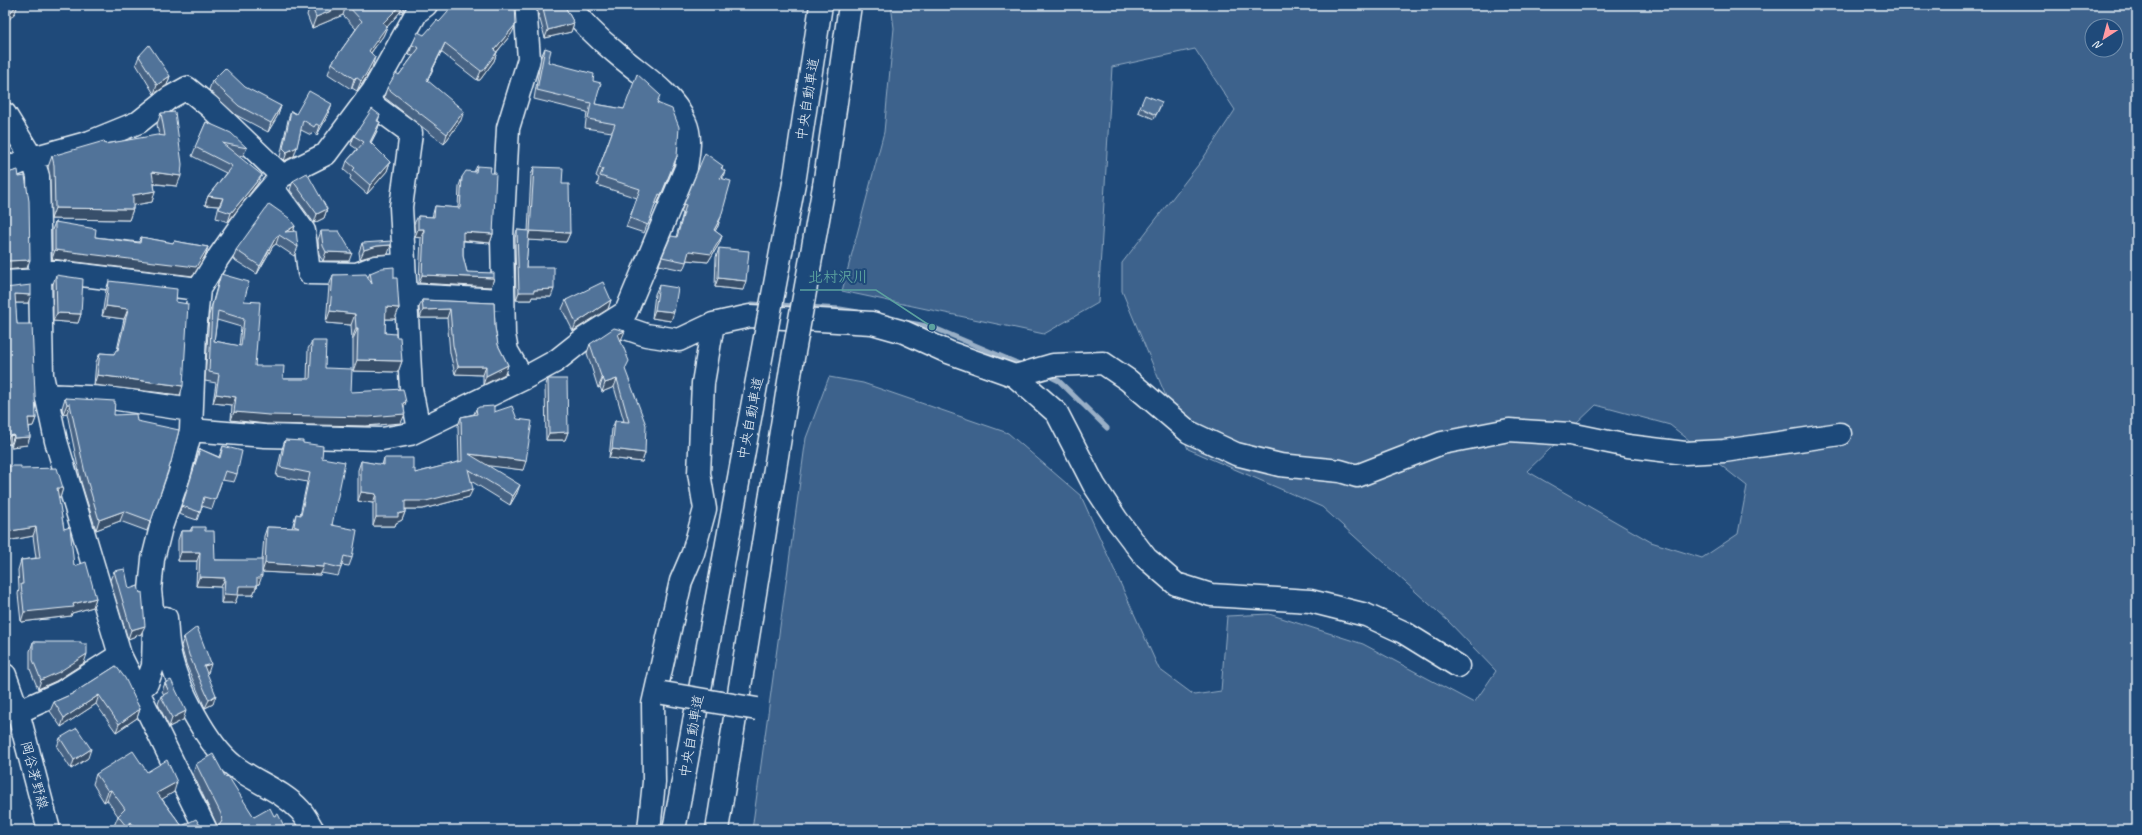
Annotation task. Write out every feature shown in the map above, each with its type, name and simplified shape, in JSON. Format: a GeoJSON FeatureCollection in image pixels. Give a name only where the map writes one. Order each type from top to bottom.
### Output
{"type":"FeatureCollection","features":[{"type":"Feature","properties":{"kind":"main road"},"geometry":{"type":"LineString","coordinates":[[137,692],[147,683],[154,666],[154,628],[150,590],[153,559],[161,527],[179,476],[191,420],[195,330],[199,289],[243,221],[277,181],[326,154],[366,100],[397,51],[417,12],[426,5]]}},
{"type":"Feature","properties":{"kind":"main road"},"geometry":{"type":"LineString","coordinates":[[523,379],[507,351],[504,334],[502,300],[502,236],[508,128],[529,59],[525,5]]}},
{"type":"Feature","properties":{"kind":"main road"},"geometry":{"type":"LineString","coordinates":[[45,396],[111,398],[191,420],[265,436],[382,439],[410,434],[523,379],[556,361],[585,338],[611,323],[626,312],[686,168],[690,144],[686,122],[669,98],[646,76],[616,54],[578,17],[569,5]]}},
{"type":"Feature","properties":{"kind":"main road","name":"中央自動車道"},"geometry":{"type":"LineString","coordinates":[[674,830],[794,183],[821,5]]}},
{"type":"Feature","properties":{"kind":"main road","name":"中央自動車道"},"geometry":{"type":"LineString","coordinates":[[717,830],[791,369],[824,186],[850,5]]}},
{"type":"Feature","properties":{"kind":"main road"},"geometry":{"type":"LineString","coordinates":[[5,169],[32,158],[90,142],[139,122],[169,98],[187,88],[209,106],[277,181],[304,231],[309,273],[357,274],[375,267],[404,265]]}},
{"type":"Feature","properties":{"kind":"main road"},"geometry":{"type":"LineString","coordinates":[[366,100],[411,133],[401,207],[412,389],[419,429]]}},
{"type":"Feature","properties":{"kind":"main road"},"geometry":{"type":"LineString","coordinates":[[5,114],[32,158],[40,184],[42,375],[45,396],[56,441],[120,656],[206,830]]}},
{"type":"Feature","properties":{"kind":"main road"},"geometry":{"type":"LineString","coordinates":[[5,282],[40,275],[199,289]]}},
{"type":"Feature","properties":{"kind":"main road"},"geometry":{"type":"LineString","coordinates":[[406,295],[502,300]]}},
{"type":"Feature","properties":{"kind":"main road"},"geometry":{"type":"LineString","coordinates":[[611,323],[646,335],[679,340],[713,324],[750,316],[872,323],[904,332],[948,352],[1015,376],[1057,413],[1094,485],[1117,520],[1146,558],[1176,584],[1211,595],[1310,601],[1366,615],[1403,632],[1458,666]]}},
{"type":"Feature","properties":{"kind":"main road"},"geometry":{"type":"LineString","coordinates":[[649,830],[654,782],[653,704],[659,692],[681,581],[693,553],[705,508],[699,473],[701,420],[703,383],[713,324]]}},
{"type":"Feature","properties":{"kind":"main road"},"geometry":{"type":"LineString","coordinates":[[1015,376],[1053,365],[1103,363],[1128,380],[1189,432],[1236,454],[1280,465],[1340,471],[1357,476],[1442,443],[1508,430],[1570,434],[1628,446],[1685,453],[1724,451],[1840,434]]}},
{"type":"Feature","properties":{"kind":"main road"},"geometry":{"type":"LineString","coordinates":[[153,559],[165,612],[170,654],[185,697],[200,724],[218,750],[233,766],[272,789],[300,810],[313,830]]}},
{"type":"Feature","properties":{"kind":"main road"},"geometry":{"type":"LineString","coordinates":[[18,712],[62,692],[120,656]]}},
{"type":"Feature","properties":{"kind":"main road","name":"岡谷茅野線"},"geometry":{"type":"LineString","coordinates":[[5,675],[18,712],[49,830]]}},
{"type":"Feature","properties":{"kind":"main road"},"geometry":{"type":"LineString","coordinates":[[659,692],[757,709]]}},
{"type":"Feature","properties":{"kind":"shaded area"},"geometry":{"type":"Polygon","coordinates":[[[891,5],[2137,5],[2137,830],[752,830],[806,438],[829,377],[863,383],[1008,433],[1081,496],[1159,669],[1194,695],[1221,691],[1227,616],[1269,614],[1363,644],[1474,703],[1496,671],[1448,621],[1322,507],[1188,449],[1122,291],[1122,263],[1202,160],[1235,110],[1195,49],[1112,67],[1098,303],[1044,334],[842,291],[884,132],[894,28],[891,5]],[[1596,405],[1527,471],[1651,542],[1702,558],[1738,534],[1747,486],[1670,425],[1596,405]]]}},
{"type":"Feature","properties":{"kind":"building"},"geometry":{"type":"Polygon","coordinates":[[[5,5],[17,5],[5,19],[5,5]]]}},
{"type":"Feature","properties":{"kind":"building"},"geometry":{"type":"Polygon","coordinates":[[[311,5],[346,5],[316,17],[311,5]]]}},
{"type":"Feature","properties":{"kind":"building"},"geometry":{"type":"Polygon","coordinates":[[[347,5],[401,5],[383,23],[387,26],[369,51],[375,57],[361,81],[356,77],[354,79],[332,63],[362,21],[347,5]]]}},
{"type":"Feature","properties":{"kind":"building"},"geometry":{"type":"Polygon","coordinates":[[[454,5],[515,5],[516,24],[494,50],[497,52],[483,71],[445,43],[427,80],[464,111],[447,134],[387,88],[396,73],[399,75],[419,48],[412,45],[418,32],[424,35],[437,20],[439,22],[441,20],[454,5]]]}},
{"type":"Feature","properties":{"kind":"building"},"geometry":{"type":"Polygon","coordinates":[[[542,5],[564,5],[574,23],[548,30],[542,5]]]}},
{"type":"Feature","properties":{"kind":"building"},"geometry":{"type":"Polygon","coordinates":[[[149,45],[170,76],[157,85],[139,56],[149,45]]]}},
{"type":"Feature","properties":{"kind":"building"},"geometry":{"type":"Polygon","coordinates":[[[545,48],[551,50],[548,62],[594,74],[593,81],[601,83],[595,104],[624,109],[637,74],[660,95],[657,103],[672,109],[679,127],[677,156],[661,195],[659,194],[648,225],[630,218],[640,189],[600,176],[603,169],[599,168],[615,124],[588,119],[591,103],[537,90],[545,48]]]}},
{"type":"Feature","properties":{"kind":"building"},"geometry":{"type":"Polygon","coordinates":[[[225,68],[245,87],[281,106],[271,123],[239,106],[212,81],[225,68]]]}},
{"type":"Feature","properties":{"kind":"building"},"geometry":{"type":"Polygon","coordinates":[[[309,91],[332,104],[320,126],[316,124],[314,127],[303,120],[297,147],[287,152],[283,148],[291,111],[296,114],[309,91]]]}},
{"type":"Feature","properties":{"kind":"building"},"geometry":{"type":"Polygon","coordinates":[[[1145,95],[1162,102],[1156,115],[1140,107],[1145,95]]]}},
{"type":"Feature","properties":{"kind":"building"},"geometry":{"type":"Polygon","coordinates":[[[372,109],[380,115],[377,121],[380,122],[370,142],[390,162],[370,185],[353,170],[355,168],[347,161],[364,142],[354,136],[372,109]]]}},
{"type":"Feature","properties":{"kind":"building"},"geometry":{"type":"Polygon","coordinates":[[[175,112],[182,164],[181,176],[152,172],[155,191],[133,195],[133,209],[55,208],[54,165],[52,156],[104,141],[105,144],[157,135],[165,136],[161,113],[175,112]]]}},
{"type":"Feature","properties":{"kind":"building"},"geometry":{"type":"Polygon","coordinates":[[[206,122],[231,133],[247,148],[222,143],[262,175],[231,213],[219,209],[223,198],[208,196],[232,166],[195,147],[206,122]]]}},
{"type":"Feature","properties":{"kind":"building"},"geometry":{"type":"Polygon","coordinates":[[[705,153],[723,166],[721,168],[725,171],[720,178],[731,181],[721,217],[714,230],[722,236],[711,254],[689,251],[686,262],[662,257],[671,236],[677,237],[686,205],[684,204],[705,153]]]}},
{"type":"Feature","properties":{"kind":"building"},"geometry":{"type":"Polygon","coordinates":[[[477,166],[491,167],[490,173],[496,173],[493,234],[463,232],[463,256],[467,272],[494,273],[494,278],[422,275],[424,229],[418,229],[418,216],[434,217],[435,206],[460,208],[462,177],[466,171],[476,172],[477,166]]]}},
{"type":"Feature","properties":{"kind":"building"},"geometry":{"type":"Polygon","coordinates":[[[534,167],[563,168],[562,184],[569,184],[570,233],[530,231],[534,167]]]}},
{"type":"Feature","properties":{"kind":"building"},"geometry":{"type":"Polygon","coordinates":[[[18,170],[19,177],[25,176],[29,201],[30,260],[6,261],[5,172],[7,173],[18,170]]]}},
{"type":"Feature","properties":{"kind":"building"},"geometry":{"type":"Polygon","coordinates":[[[307,173],[327,209],[317,214],[293,181],[307,173]]]}},
{"type":"Feature","properties":{"kind":"building"},"geometry":{"type":"Polygon","coordinates":[[[269,204],[289,218],[295,226],[285,232],[296,231],[298,247],[279,235],[276,237],[260,266],[236,250],[269,204]]]}},
{"type":"Feature","properties":{"kind":"building"},"geometry":{"type":"Polygon","coordinates":[[[55,222],[96,229],[95,237],[140,243],[141,237],[173,243],[174,241],[208,247],[196,267],[55,250],[55,222]]]}},
{"type":"Feature","properties":{"kind":"building"},"geometry":{"type":"Polygon","coordinates":[[[517,230],[529,231],[526,267],[554,267],[554,289],[534,290],[534,292],[519,292],[517,230]]]}},
{"type":"Feature","properties":{"kind":"building"},"geometry":{"type":"Polygon","coordinates":[[[321,231],[339,231],[352,253],[326,252],[323,246],[321,231]]]}},
{"type":"Feature","properties":{"kind":"building"},"geometry":{"type":"Polygon","coordinates":[[[392,241],[391,245],[377,246],[364,250],[362,243],[392,241]]]}},
{"type":"Feature","properties":{"kind":"building"},"geometry":{"type":"Polygon","coordinates":[[[719,248],[749,251],[746,281],[718,278],[719,248]]]}},
{"type":"Feature","properties":{"kind":"building"},"geometry":{"type":"Polygon","coordinates":[[[394,267],[394,278],[397,278],[399,308],[386,307],[385,333],[396,334],[396,337],[400,337],[402,361],[357,360],[358,328],[356,328],[355,314],[330,311],[333,275],[366,274],[372,284],[370,273],[382,268],[394,267]]]}},
{"type":"Feature","properties":{"kind":"building"},"geometry":{"type":"Polygon","coordinates":[[[221,274],[249,282],[244,301],[260,302],[255,366],[284,366],[283,379],[310,379],[312,341],[326,341],[325,368],[352,369],[351,392],[403,389],[406,402],[403,403],[405,414],[369,417],[269,415],[234,412],[236,397],[216,394],[219,374],[209,372],[212,306],[221,274]],[[218,311],[214,341],[241,346],[244,319],[218,311]]]}},
{"type":"Feature","properties":{"kind":"building"},"geometry":{"type":"Polygon","coordinates":[[[56,275],[83,279],[81,314],[57,313],[56,275]]]}},
{"type":"Feature","properties":{"kind":"building"},"geometry":{"type":"Polygon","coordinates":[[[109,281],[177,289],[176,302],[188,304],[183,386],[97,375],[100,353],[114,354],[116,350],[118,350],[128,309],[106,306],[109,281]]]}},
{"type":"Feature","properties":{"kind":"building"},"geometry":{"type":"Polygon","coordinates":[[[603,282],[611,300],[576,323],[566,300],[603,282]]]}},
{"type":"Feature","properties":{"kind":"building"},"geometry":{"type":"Polygon","coordinates":[[[31,285],[31,295],[15,294],[17,324],[32,324],[36,418],[28,418],[30,437],[14,438],[14,435],[9,436],[7,420],[5,420],[5,288],[31,285]]]}},
{"type":"Feature","properties":{"kind":"building"},"geometry":{"type":"Polygon","coordinates":[[[659,285],[678,288],[674,312],[655,310],[659,285]]]}},
{"type":"Feature","properties":{"kind":"building"},"geometry":{"type":"Polygon","coordinates":[[[422,300],[494,303],[495,327],[498,345],[508,365],[486,376],[486,366],[458,366],[453,345],[450,309],[423,310],[422,300]]]}},
{"type":"Feature","properties":{"kind":"building"},"geometry":{"type":"Polygon","coordinates":[[[614,328],[625,331],[618,334],[629,361],[625,369],[646,425],[645,453],[612,449],[615,421],[629,422],[617,379],[605,383],[603,378],[602,379],[590,344],[614,328]]]}},
{"type":"Feature","properties":{"kind":"building"},"geometry":{"type":"Polygon","coordinates":[[[548,379],[567,379],[568,432],[549,433],[548,379]]]}},
{"type":"Feature","properties":{"kind":"building"},"geometry":{"type":"Polygon","coordinates":[[[65,398],[115,401],[114,415],[136,414],[137,421],[179,430],[171,462],[151,521],[124,511],[99,520],[85,473],[70,404],[67,404],[65,398]]]}},
{"type":"Feature","properties":{"kind":"building"},"geometry":{"type":"Polygon","coordinates":[[[494,406],[494,412],[512,406],[517,419],[532,421],[526,461],[469,454],[520,485],[513,496],[468,469],[473,489],[426,501],[405,501],[405,512],[398,514],[398,517],[376,517],[376,494],[361,492],[361,461],[384,465],[384,458],[413,458],[413,469],[415,469],[415,473],[462,461],[461,417],[477,414],[476,409],[479,407],[494,406]]]}},
{"type":"Feature","properties":{"kind":"building"},"geometry":{"type":"Polygon","coordinates":[[[285,440],[303,441],[303,443],[323,446],[322,458],[345,462],[332,525],[357,530],[352,558],[344,556],[341,568],[324,564],[324,567],[265,563],[267,527],[299,528],[294,526],[296,514],[301,515],[310,473],[280,467],[285,440]]]}},
{"type":"Feature","properties":{"kind":"building"},"geometry":{"type":"Polygon","coordinates":[[[223,446],[242,451],[237,474],[225,471],[215,500],[204,497],[200,512],[182,506],[200,449],[220,458],[223,446]]]}},
{"type":"Feature","properties":{"kind":"building"},"geometry":{"type":"Polygon","coordinates":[[[9,466],[21,466],[21,469],[57,468],[63,488],[57,488],[64,529],[70,527],[74,566],[86,562],[96,598],[73,604],[74,607],[24,612],[21,584],[23,584],[21,560],[40,558],[36,527],[10,531],[6,502],[9,502],[9,466]]]}},
{"type":"Feature","properties":{"kind":"building"},"geometry":{"type":"Polygon","coordinates":[[[192,527],[205,527],[205,531],[214,531],[215,560],[262,560],[262,576],[260,575],[260,578],[257,578],[257,586],[239,586],[238,595],[224,594],[225,578],[199,577],[200,552],[181,552],[181,531],[192,531],[192,527]]]}},
{"type":"Feature","properties":{"kind":"building"},"geometry":{"type":"Polygon","coordinates":[[[125,569],[129,589],[138,586],[140,593],[142,592],[145,626],[131,630],[114,571],[125,569]]]}},
{"type":"Feature","properties":{"kind":"building"},"geometry":{"type":"Polygon","coordinates":[[[197,627],[211,664],[204,666],[216,695],[209,700],[189,655],[184,637],[197,627]]]}},
{"type":"Feature","properties":{"kind":"building"},"geometry":{"type":"Polygon","coordinates":[[[33,642],[81,642],[81,644],[87,644],[87,654],[59,672],[41,680],[33,660],[33,642]]]}},
{"type":"Feature","properties":{"kind":"building"},"geometry":{"type":"Polygon","coordinates":[[[116,666],[125,678],[140,709],[119,724],[99,695],[64,718],[54,702],[72,694],[116,666]]]}},
{"type":"Feature","properties":{"kind":"building"},"geometry":{"type":"Polygon","coordinates":[[[171,680],[186,711],[172,718],[161,696],[169,692],[165,683],[171,680]]]}},
{"type":"Feature","properties":{"kind":"building"},"geometry":{"type":"Polygon","coordinates":[[[77,728],[91,749],[74,760],[60,738],[77,728]]]}},
{"type":"Feature","properties":{"kind":"building"},"geometry":{"type":"Polygon","coordinates":[[[133,751],[147,772],[167,760],[177,782],[157,793],[182,826],[196,819],[203,830],[142,830],[139,825],[135,828],[131,822],[126,826],[118,816],[125,809],[111,790],[108,791],[96,774],[133,751]]]}},
{"type":"Feature","properties":{"kind":"building"},"geometry":{"type":"Polygon","coordinates":[[[213,754],[226,778],[228,776],[254,817],[270,808],[274,816],[278,814],[286,830],[216,830],[222,821],[221,814],[196,764],[213,754]]]}},
{"type":"Feature","properties":{"kind":"waterway"},"geometry":{"type":"LineString","coordinates":[[752,304],[766,305]]}},
{"type":"Feature","properties":{"kind":"waterway"},"geometry":{"type":"LineString","coordinates":[[776,305],[798,306]]}},
{"type":"Feature","properties":{"kind":"waterway"},"geometry":{"type":"LineString","coordinates":[[808,307],[858,312]]}},
{"type":"Feature","properties":{"kind":"waterway"},"geometry":{"type":"LineString","coordinates":[[905,322],[932,327],[1024,366]]}},
{"type":"Feature","properties":{"kind":"waterway"},"geometry":{"type":"LineString","coordinates":[[1045,374],[1059,381],[1107,428]]}},
{"type":"Feature","properties":{"kind":"place","name":"北村沢川"},"geometry":{"type":"Point","coordinates":[932,327]}}]}
